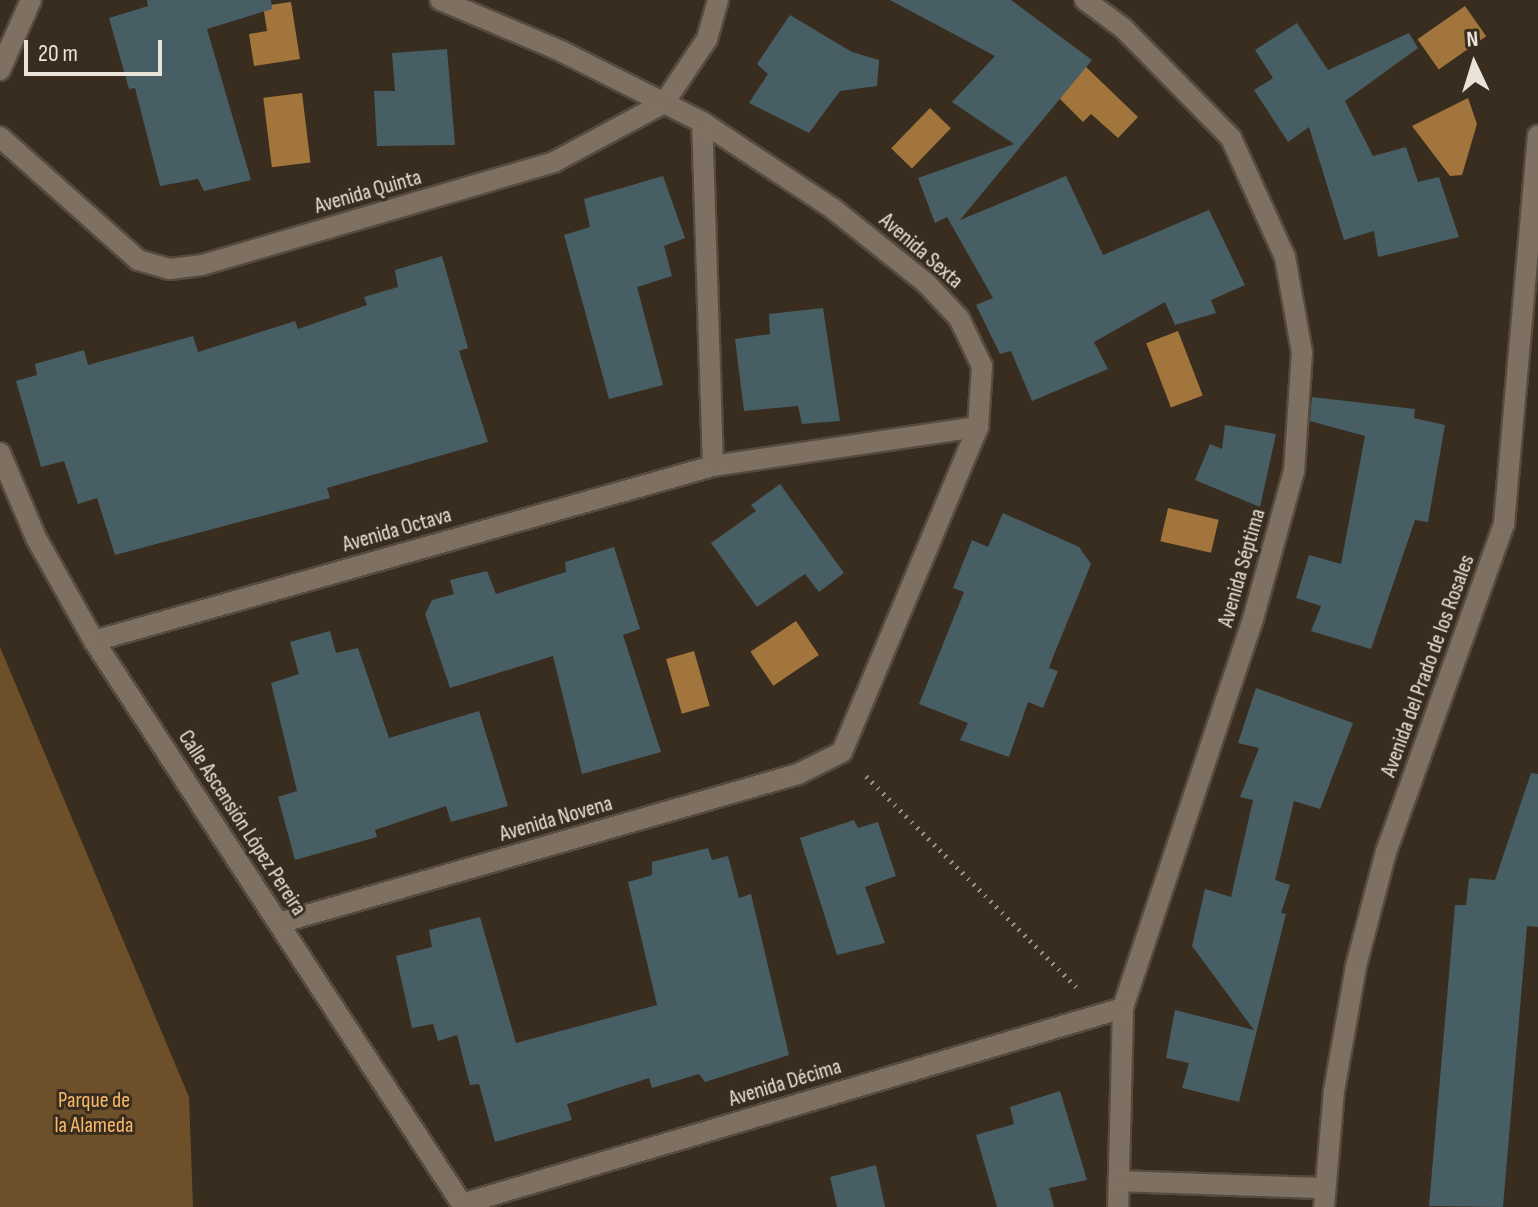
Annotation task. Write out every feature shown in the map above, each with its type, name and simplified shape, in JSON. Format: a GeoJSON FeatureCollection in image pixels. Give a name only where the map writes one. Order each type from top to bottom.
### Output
{"type":"FeatureCollection","features":[{"type":"Feature","properties":{"kind":"street"},"geometry":{"type":"LineString","coordinates":[[0,70],[31,0]]}},
{"type":"Feature","properties":{"kind":"street","name":"Avenida Sexta"},"geometry":{"type":"LineString","coordinates":[[440,0],[561,51],[702,122],[832,208],[926,283],[959,318],[982,366],[978,427],[842,752]]}},
{"type":"Feature","properties":{"kind":"street","name":"Avenida Quinta"},"geometry":{"type":"LineString","coordinates":[[0,137],[138,260],[170,269],[202,265],[554,162],[664,103],[707,39],[718,0]]}},
{"type":"Feature","properties":{"kind":"street","name":"Avenida Séptima"},"geometry":{"type":"LineString","coordinates":[[1085,0],[1123,28],[1231,138],[1285,257],[1302,352],[1294,471],[1253,619],[1123,1008],[1118,1207]]}},
{"type":"Feature","properties":{"kind":"street"},"geometry":{"type":"LineString","coordinates":[[702,122],[713,466]]}},
{"type":"Feature","properties":{"kind":"street","name":"Avenida del Prado de los Rosales"},"geometry":{"type":"LineString","coordinates":[[1324,1197],[1334,1091],[1356,966],[1386,852],[1504,524],[1538,135]]}},
{"type":"Feature","properties":{"kind":"street","name":"Avenida Octava"},"geometry":{"type":"LineString","coordinates":[[94,641],[713,466],[978,427]]}},
{"type":"Feature","properties":{"kind":"street","name":"Calle Ascensión López Pereira"},"geometry":{"type":"LineString","coordinates":[[0,453],[36,538],[94,641],[463,1206]]}},
{"type":"Feature","properties":{"kind":"street","name":"Avenida Novena"},"geometry":{"type":"LineString","coordinates":[[279,923],[798,774],[842,752]]}},
{"type":"Feature","properties":{"kind":"street","name":"Avenida Décima"},"geometry":{"type":"LineString","coordinates":[[463,1206],[1123,1008]]}},
{"type":"Feature","properties":{"kind":"street"},"geometry":{"type":"LineString","coordinates":[[1119,1181],[1324,1197]]}},
{"type":"Feature","properties":{"kind":"path"},"geometry":{"type":"LineString","coordinates":[[842,752],[1101,1013]]}},
{"type":"Feature","properties":{"kind":"green space","name":"Parque de la Alameda"},"geometry":{"type":"Polygon","coordinates":[[[0,647],[189,1097],[193,1207],[0,1207],[0,647]]]}},
{"type":"Feature","properties":{"kind":"shaded area"},"geometry":{"type":"Polygon","coordinates":[[[291,2],[300,59],[254,66],[249,34],[267,31],[263,6],[291,2]]]}},
{"type":"Feature","properties":{"kind":"shaded area"},"geometry":{"type":"Polygon","coordinates":[[[1465,6],[1486,36],[1439,70],[1417,39],[1465,6]]]}},
{"type":"Feature","properties":{"kind":"shaded area"},"geometry":{"type":"Polygon","coordinates":[[[1086,67],[1138,117],[1118,138],[1091,114],[1083,122],[1057,96],[1086,67]]]}},
{"type":"Feature","properties":{"kind":"shaded area"},"geometry":{"type":"Polygon","coordinates":[[[302,93],[311,162],[272,167],[263,98],[302,93]]]}},
{"type":"Feature","properties":{"kind":"shaded area"},"geometry":{"type":"Polygon","coordinates":[[[1468,98],[1477,124],[1462,175],[1450,176],[1412,126],[1468,98]]]}},
{"type":"Feature","properties":{"kind":"shaded area"},"geometry":{"type":"Polygon","coordinates":[[[930,108],[951,128],[912,168],[891,148],[930,108]]]}},
{"type":"Feature","properties":{"kind":"shaded area"},"geometry":{"type":"Polygon","coordinates":[[[1178,331],[1203,395],[1171,408],[1146,343],[1178,331]]]}},
{"type":"Feature","properties":{"kind":"shaded area"},"geometry":{"type":"Polygon","coordinates":[[[1168,508],[1219,520],[1211,553],[1160,541],[1168,508]]]}},
{"type":"Feature","properties":{"kind":"shaded area"},"geometry":{"type":"Polygon","coordinates":[[[796,621],[819,655],[773,686],[750,652],[796,621]]]}},
{"type":"Feature","properties":{"kind":"shaded area"},"geometry":{"type":"Polygon","coordinates":[[[694,651],[710,706],[682,714],[666,659],[694,651]]]}},
{"type":"Feature","properties":{"kind":"building"},"geometry":{"type":"Polygon","coordinates":[[[147,0],[271,0],[272,9],[207,29],[251,180],[204,191],[198,179],[160,186],[135,88],[129,89],[109,18],[148,6],[147,0]]]}},
{"type":"Feature","properties":{"kind":"building"},"geometry":{"type":"Polygon","coordinates":[[[890,0],[1011,0],[1092,60],[960,220],[1066,176],[1103,255],[1209,210],[1245,285],[1211,300],[1216,313],[1175,325],[1165,302],[1094,342],[1108,369],[1032,401],[1011,351],[1000,354],[976,305],[993,298],[947,217],[935,223],[918,178],[1014,144],[952,102],[995,56],[890,0]]]}},
{"type":"Feature","properties":{"kind":"building"},"geometry":{"type":"Polygon","coordinates":[[[790,15],[852,52],[879,60],[877,86],[840,91],[809,133],[749,103],[768,74],[757,64],[790,15]]]}},
{"type":"Feature","properties":{"kind":"building"},"geometry":{"type":"Polygon","coordinates":[[[1297,23],[1328,70],[1409,33],[1418,48],[1345,101],[1373,156],[1406,147],[1418,182],[1439,177],[1459,237],[1378,257],[1374,231],[1344,240],[1309,127],[1288,142],[1254,90],[1273,78],[1255,50],[1297,23]]]}},
{"type":"Feature","properties":{"kind":"building"},"geometry":{"type":"Polygon","coordinates":[[[447,49],[455,145],[377,146],[374,91],[395,91],[392,53],[447,49]]]}},
{"type":"Feature","properties":{"kind":"building"},"geometry":{"type":"Polygon","coordinates":[[[663,176],[685,238],[664,246],[672,276],[637,287],[663,385],[609,399],[564,235],[590,227],[584,199],[663,176]]]}},
{"type":"Feature","properties":{"kind":"building"},"geometry":{"type":"Polygon","coordinates":[[[442,256],[468,348],[459,351],[488,442],[327,488],[330,498],[115,555],[97,498],[78,504],[64,461],[41,467],[16,381],[37,375],[35,364],[84,350],[88,365],[193,336],[198,352],[295,321],[298,329],[367,305],[364,297],[398,287],[395,270],[442,256]]]}},
{"type":"Feature","properties":{"kind":"building"},"geometry":{"type":"Polygon","coordinates":[[[823,308],[840,421],[802,424],[798,406],[744,411],[735,339],[770,334],[769,314],[823,308]]]}},
{"type":"Feature","properties":{"kind":"building"},"geometry":{"type":"Polygon","coordinates":[[[1312,397],[1415,409],[1414,418],[1445,425],[1428,522],[1415,520],[1371,649],[1311,631],[1321,606],[1296,598],[1309,555],[1341,564],[1365,436],[1310,421],[1312,397]]]}},
{"type":"Feature","properties":{"kind":"building"},"geometry":{"type":"Polygon","coordinates":[[[1225,425],[1276,434],[1260,507],[1195,480],[1210,444],[1222,449],[1225,425]]]}},
{"type":"Feature","properties":{"kind":"building"},"geometry":{"type":"Polygon","coordinates":[[[780,484],[844,573],[819,592],[805,574],[757,607],[711,543],[756,511],[751,505],[780,484]]]}},
{"type":"Feature","properties":{"kind":"building"},"geometry":{"type":"Polygon","coordinates":[[[1003,513],[1079,547],[1091,564],[1049,668],[1058,671],[1043,708],[1028,702],[1009,757],[960,740],[968,723],[919,704],[964,592],[953,588],[972,540],[988,547],[1003,513]]]}},
{"type":"Feature","properties":{"kind":"building"},"geometry":{"type":"Polygon","coordinates":[[[614,547],[640,629],[623,635],[661,752],[582,774],[553,656],[450,688],[425,614],[432,600],[454,594],[450,580],[487,571],[496,594],[566,572],[565,562],[614,547]]]}},
{"type":"Feature","properties":{"kind":"building"},"geometry":{"type":"Polygon","coordinates":[[[330,631],[336,653],[358,648],[389,738],[479,711],[508,806],[451,822],[446,806],[375,830],[377,837],[295,860],[278,797],[297,791],[271,683],[299,674],[290,642],[330,631]]]}},
{"type":"Feature","properties":{"kind":"building"},"geometry":{"type":"Polygon","coordinates":[[[1256,688],[1353,723],[1320,809],[1294,801],[1275,880],[1290,885],[1281,913],[1286,914],[1239,1102],[1182,1088],[1189,1063],[1166,1058],[1175,1010],[1254,1030],[1192,946],[1205,889],[1231,897],[1253,800],[1240,797],[1259,748],[1238,743],[1256,688]]]}},
{"type":"Feature","properties":{"kind":"building"},"geometry":{"type":"Polygon","coordinates":[[[1531,773],[1538,774],[1538,927],[1527,926],[1503,1207],[1429,1206],[1455,905],[1466,905],[1469,878],[1495,880],[1531,773]]]}},
{"type":"Feature","properties":{"kind":"building"},"geometry":{"type":"Polygon","coordinates":[[[854,820],[858,828],[878,822],[896,876],[865,887],[885,943],[837,955],[800,838],[854,820]]]}},
{"type":"Feature","properties":{"kind":"building"},"geometry":{"type":"Polygon","coordinates":[[[708,848],[712,860],[728,856],[739,898],[751,894],[789,1055],[705,1082],[699,1074],[652,1088],[649,1078],[567,1104],[572,1120],[495,1142],[479,1084],[470,1085],[457,1035],[438,1041],[433,1024],[412,1028],[396,956],[432,947],[429,930],[480,917],[516,1043],[657,1005],[628,882],[652,875],[652,862],[708,848]]]}},
{"type":"Feature","properties":{"kind":"building"},"geometry":{"type":"Polygon","coordinates":[[[1060,1091],[1087,1180],[1049,1188],[1054,1207],[997,1207],[976,1135],[1014,1124],[1010,1107],[1060,1091]]]}},
{"type":"Feature","properties":{"kind":"building"},"geometry":{"type":"Polygon","coordinates":[[[876,1165],[885,1207],[837,1207],[830,1177],[876,1165]]]}}]}
